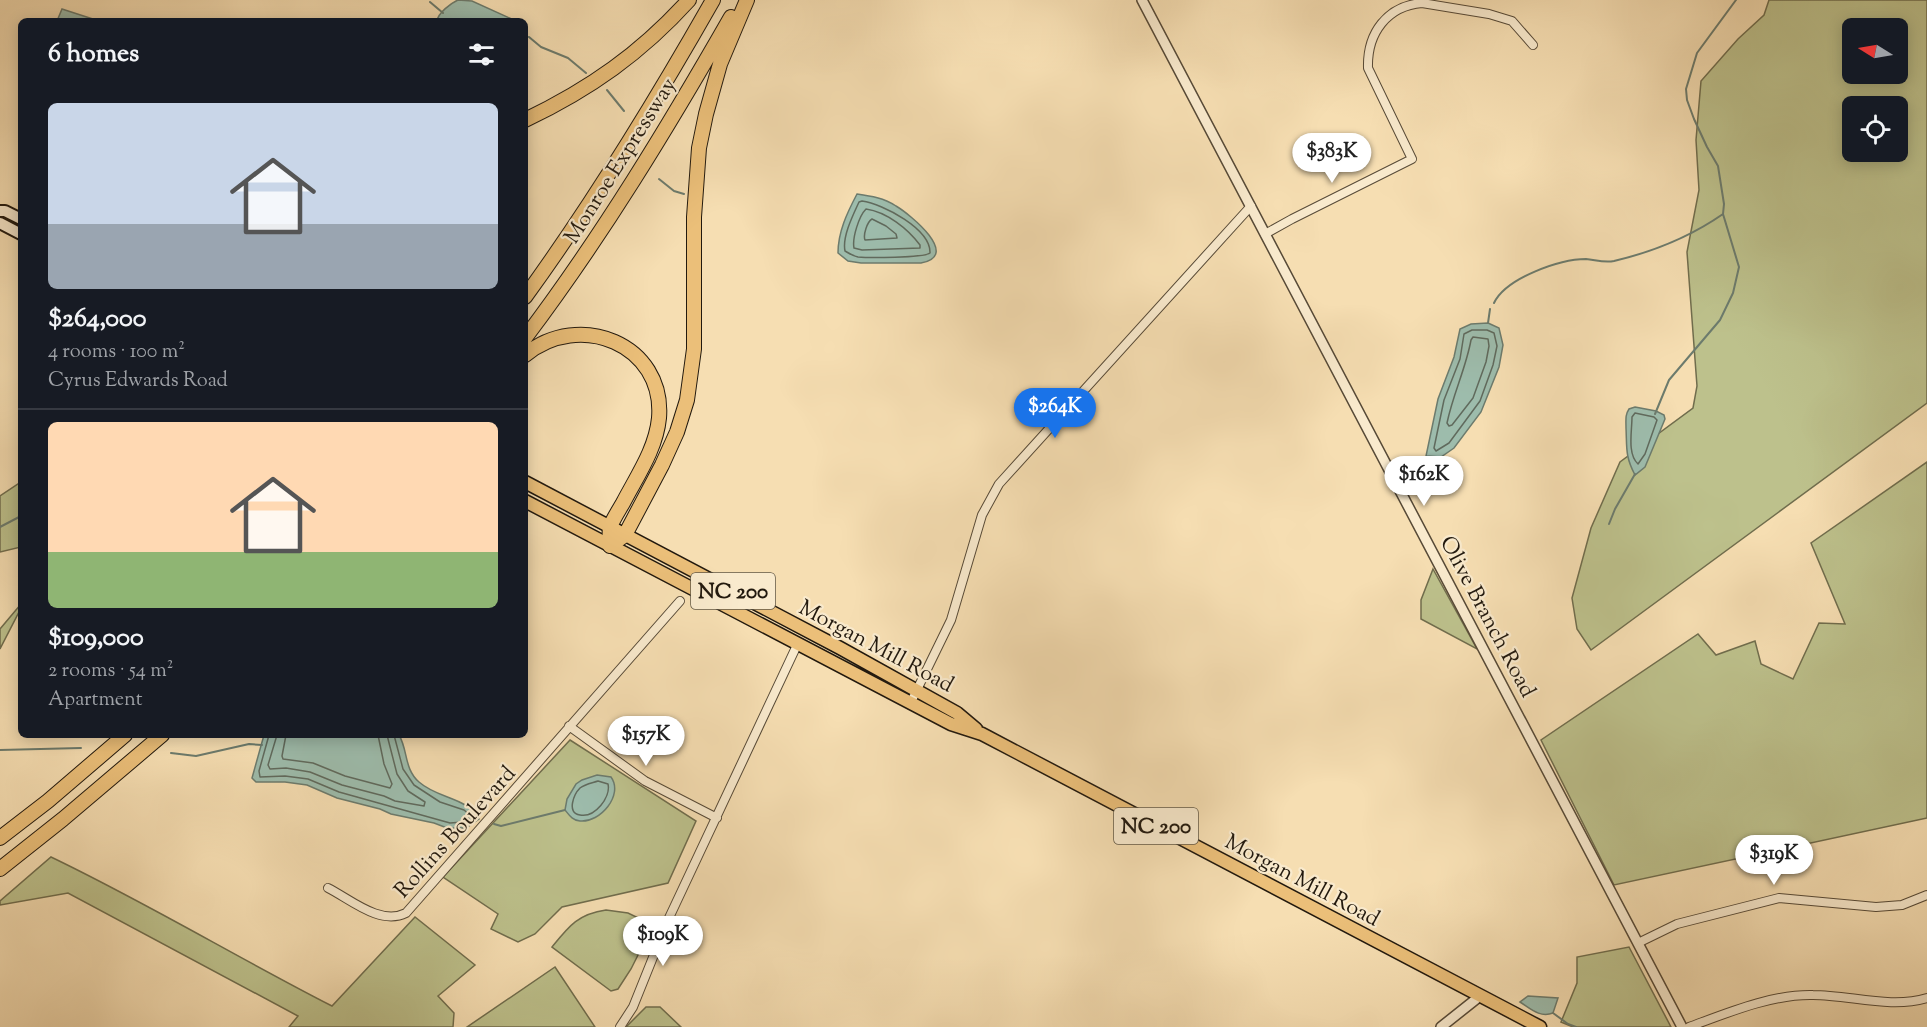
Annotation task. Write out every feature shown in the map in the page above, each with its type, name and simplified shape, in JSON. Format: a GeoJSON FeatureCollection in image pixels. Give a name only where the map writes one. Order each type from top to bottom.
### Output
{"type":"FeatureCollection","features":[{"type":"Feature","properties":{"kind":"highway"},"geometry":{"type":"LineString","coordinates":[[528,118],[571,96],[614,69],[654,36],[689,0]]}},
{"type":"Feature","properties":{"kind":"highway","name":"Monroe Expressway"},"geometry":{"type":"LineString","coordinates":[[528,293],[617,162],[713,0]]}},
{"type":"Feature","properties":{"kind":"highway","name":"Monroe Expressway"},"geometry":{"type":"LineString","coordinates":[[528,334],[562,288],[626,192],[676,112],[740,0]]}},
{"type":"Feature","properties":{"kind":"highway"},"geometry":{"type":"LineString","coordinates":[[610,546],[625,535],[670,449],[687,400],[694,349],[694,217],[699,148],[705,114],[720,64],[747,0]]}},
{"type":"Feature","properties":{"kind":"highway"},"geometry":{"type":"LineString","coordinates":[[528,353],[542,343],[558,337],[575,334],[594,335],[612,341],[629,351],[643,365],[653,382],[659,410],[655,437],[647,458],[610,527],[610,546]]}},
{"type":"Feature","properties":{"kind":"highway"},"geometry":{"type":"LineString","coordinates":[[0,838],[48,801],[122,738]]}},
{"type":"Feature","properties":{"kind":"highway"},"geometry":{"type":"LineString","coordinates":[[0,869],[158,738]]}},
{"type":"Feature","properties":{"kind":"main road"},"geometry":{"type":"LineString","coordinates":[[0,211],[6,211],[18,217]]}},
{"type":"Feature","properties":{"kind":"main road"},"geometry":{"type":"LineString","coordinates":[[0,223],[18,232]]}},
{"type":"Feature","properties":{"kind":"main road","name":"Morgan Mill Road"},"geometry":{"type":"LineString","coordinates":[[528,484],[625,535],[914,697]]}},
{"type":"Feature","properties":{"kind":"main road","name":"Morgan Mill Road"},"geometry":{"type":"LineString","coordinates":[[528,503],[798,643],[914,697],[957,712],[982,734],[1540,1027]]}},
{"type":"Feature","properties":{"kind":"street","name":"Olive Branch Road"},"geometry":{"type":"LineString","coordinates":[[1142,0],[1682,1027]]}},
{"type":"Feature","properties":{"kind":"street"},"geometry":{"type":"LineString","coordinates":[[1265,234],[1412,159],[1368,68],[1371,42],[1379,26],[1397,9],[1422,3],[1489,14],[1512,21],[1533,45]]}},
{"type":"Feature","properties":{"kind":"street"},"geometry":{"type":"LineString","coordinates":[[914,697],[951,620],[982,515],[999,484],[1251,207]]}},
{"type":"Feature","properties":{"kind":"street","name":"Rollins Boulevard"},"geometry":{"type":"LineString","coordinates":[[328,888],[380,915],[393,918],[406,913],[681,601]]}},
{"type":"Feature","properties":{"kind":"street"},"geometry":{"type":"LineString","coordinates":[[620,1027],[633,1007],[661,938],[798,643]]}},
{"type":"Feature","properties":{"kind":"street"},"geometry":{"type":"LineString","coordinates":[[569,726],[645,781],[717,818]]}},
{"type":"Feature","properties":{"kind":"street"},"geometry":{"type":"LineString","coordinates":[[1638,943],[1677,924],[1779,898],[1876,907],[1902,905],[1927,895]]}},
{"type":"Feature","properties":{"kind":"street"},"geometry":{"type":"LineString","coordinates":[[1689,1027],[1746,1007],[1812,995],[1895,1002],[1927,998]]}},
{"type":"Feature","properties":{"kind":"street"},"geometry":{"type":"LineString","coordinates":[[1441,1027],[1480,996]]}},
{"type":"Feature","properties":{"kind":"green space"},"geometry":{"type":"Polygon","coordinates":[[[1769,0],[1927,0],[1927,403],[1591,650],[1577,629],[1572,598],[1591,528],[1620,462],[1693,408],[1697,386],[1687,252],[1699,190],[1696,140],[1701,81],[1738,39],[1764,15],[1769,0]]]}},
{"type":"Feature","properties":{"kind":"green space"},"geometry":{"type":"Polygon","coordinates":[[[1927,462],[1927,818],[1614,885],[1541,740],[1698,634],[1716,655],[1755,641],[1761,664],[1793,679],[1819,623],[1845,624],[1811,543],[1927,462]]]}},
{"type":"Feature","properties":{"kind":"green space"},"geometry":{"type":"Polygon","coordinates":[[[18,484],[18,548],[0,552],[0,496],[18,484]]]}},
{"type":"Feature","properties":{"kind":"green space"},"geometry":{"type":"Polygon","coordinates":[[[1433,569],[1477,649],[1421,619],[1421,600],[1433,569]]]}},
{"type":"Feature","properties":{"kind":"green space"},"geometry":{"type":"Polygon","coordinates":[[[18,608],[18,614],[0,649],[0,629],[18,608]]]}},
{"type":"Feature","properties":{"kind":"green space"},"geometry":{"type":"Polygon","coordinates":[[[570,740],[696,821],[668,883],[562,907],[535,934],[518,942],[491,929],[498,914],[443,877],[570,740]]]}},
{"type":"Feature","properties":{"kind":"green space"},"geometry":{"type":"Polygon","coordinates":[[[51,857],[332,1006],[415,917],[475,965],[438,996],[454,1013],[453,1027],[289,1027],[298,1016],[68,893],[0,905],[0,901],[51,857]]]}},
{"type":"Feature","properties":{"kind":"green space"},"geometry":{"type":"Polygon","coordinates":[[[606,910],[628,913],[653,925],[631,969],[618,989],[611,991],[552,947],[575,922],[588,915],[606,910]]]}},
{"type":"Feature","properties":{"kind":"green space"},"geometry":{"type":"Polygon","coordinates":[[[1629,947],[1671,1027],[1573,1027],[1561,1022],[1577,983],[1577,957],[1629,947]]]}},
{"type":"Feature","properties":{"kind":"green space"},"geometry":{"type":"Polygon","coordinates":[[[555,967],[595,1027],[467,1027],[555,967]]]}},
{"type":"Feature","properties":{"kind":"green space"},"geometry":{"type":"Polygon","coordinates":[[[646,1007],[660,1007],[681,1027],[626,1027],[646,1007]]]}},
{"type":"Feature","properties":{"kind":"water"},"geometry":{"type":"Polygon","coordinates":[[[458,0],[472,1],[509,18],[438,18],[458,0]]]}},
{"type":"Feature","properties":{"kind":"water"},"geometry":{"type":"Polygon","coordinates":[[[62,9],[90,18],[58,18],[62,9]]]}},
{"type":"Feature","properties":{"kind":"water"},"geometry":{"type":"Polygon","coordinates":[[[857,194],[887,201],[912,218],[935,244],[936,252],[932,259],[921,263],[861,263],[848,261],[838,253],[841,230],[857,194]]]}},
{"type":"Feature","properties":{"kind":"water"},"geometry":{"type":"Polygon","coordinates":[[[1488,323],[1499,328],[1503,345],[1499,367],[1481,412],[1454,448],[1441,457],[1426,456],[1438,399],[1454,357],[1460,329],[1471,324],[1488,323]]]}},
{"type":"Feature","properties":{"kind":"water"},"geometry":{"type":"Polygon","coordinates":[[[1635,407],[1656,411],[1664,415],[1665,419],[1645,467],[1635,475],[1627,452],[1626,420],[1629,409],[1635,407]]]}},
{"type":"Feature","properties":{"kind":"water"},"geometry":{"type":"Polygon","coordinates":[[[263,738],[400,738],[414,777],[427,788],[467,806],[479,819],[466,828],[447,828],[337,798],[307,785],[256,782],[252,778],[263,738]]]}},
{"type":"Feature","properties":{"kind":"water"},"geometry":{"type":"Polygon","coordinates":[[[597,775],[611,777],[614,784],[612,799],[602,813],[595,818],[575,820],[565,810],[567,799],[576,784],[597,775]]]}},
{"type":"Feature","properties":{"kind":"water"},"geometry":{"type":"Polygon","coordinates":[[[1528,996],[1558,998],[1553,1013],[1540,1014],[1520,1002],[1528,996]]]}},
{"type":"Feature","properties":{"kind":"waterway"},"geometry":{"type":"LineString","coordinates":[[1655,414],[1669,380],[1720,320],[1733,293],[1739,267],[1723,214],[1724,204],[1718,166],[1694,119],[1687,100],[1686,89],[1697,53],[1736,0]]}},
{"type":"Feature","properties":{"kind":"waterway"},"geometry":{"type":"LineString","coordinates":[[430,2],[443,13]]}},
{"type":"Feature","properties":{"kind":"waterway"},"geometry":{"type":"LineString","coordinates":[[529,37],[541,47],[568,58],[586,73]]}},
{"type":"Feature","properties":{"kind":"waterway"},"geometry":{"type":"LineString","coordinates":[[607,90],[624,111]]}},
{"type":"Feature","properties":{"kind":"waterway"},"geometry":{"type":"LineString","coordinates":[[659,179],[674,191],[684,194]]}},
{"type":"Feature","properties":{"kind":"waterway"},"geometry":{"type":"LineString","coordinates":[[1494,303],[1510,286],[1549,266],[1586,259],[1610,262],[1642,253],[1684,237],[1723,214]]}},
{"type":"Feature","properties":{"kind":"waterway"},"geometry":{"type":"LineString","coordinates":[[1488,323],[1490,309]]}},
{"type":"Feature","properties":{"kind":"waterway"},"geometry":{"type":"LineString","coordinates":[[1609,524],[1635,474]]}},
{"type":"Feature","properties":{"kind":"waterway"},"geometry":{"type":"LineString","coordinates":[[0,527],[18,518]]}},
{"type":"Feature","properties":{"kind":"waterway"},"geometry":{"type":"LineString","coordinates":[[171,753],[196,756],[249,744],[262,745]]}},
{"type":"Feature","properties":{"kind":"waterway"},"geometry":{"type":"LineString","coordinates":[[0,750],[81,748]]}},
{"type":"Feature","properties":{"kind":"waterway"},"geometry":{"type":"LineString","coordinates":[[494,824],[501,826],[565,810]]}},
{"type":"Feature","properties":{"kind":"waterway"},"geometry":{"type":"LineString","coordinates":[[1553,1013],[1576,1027]]}}]}
